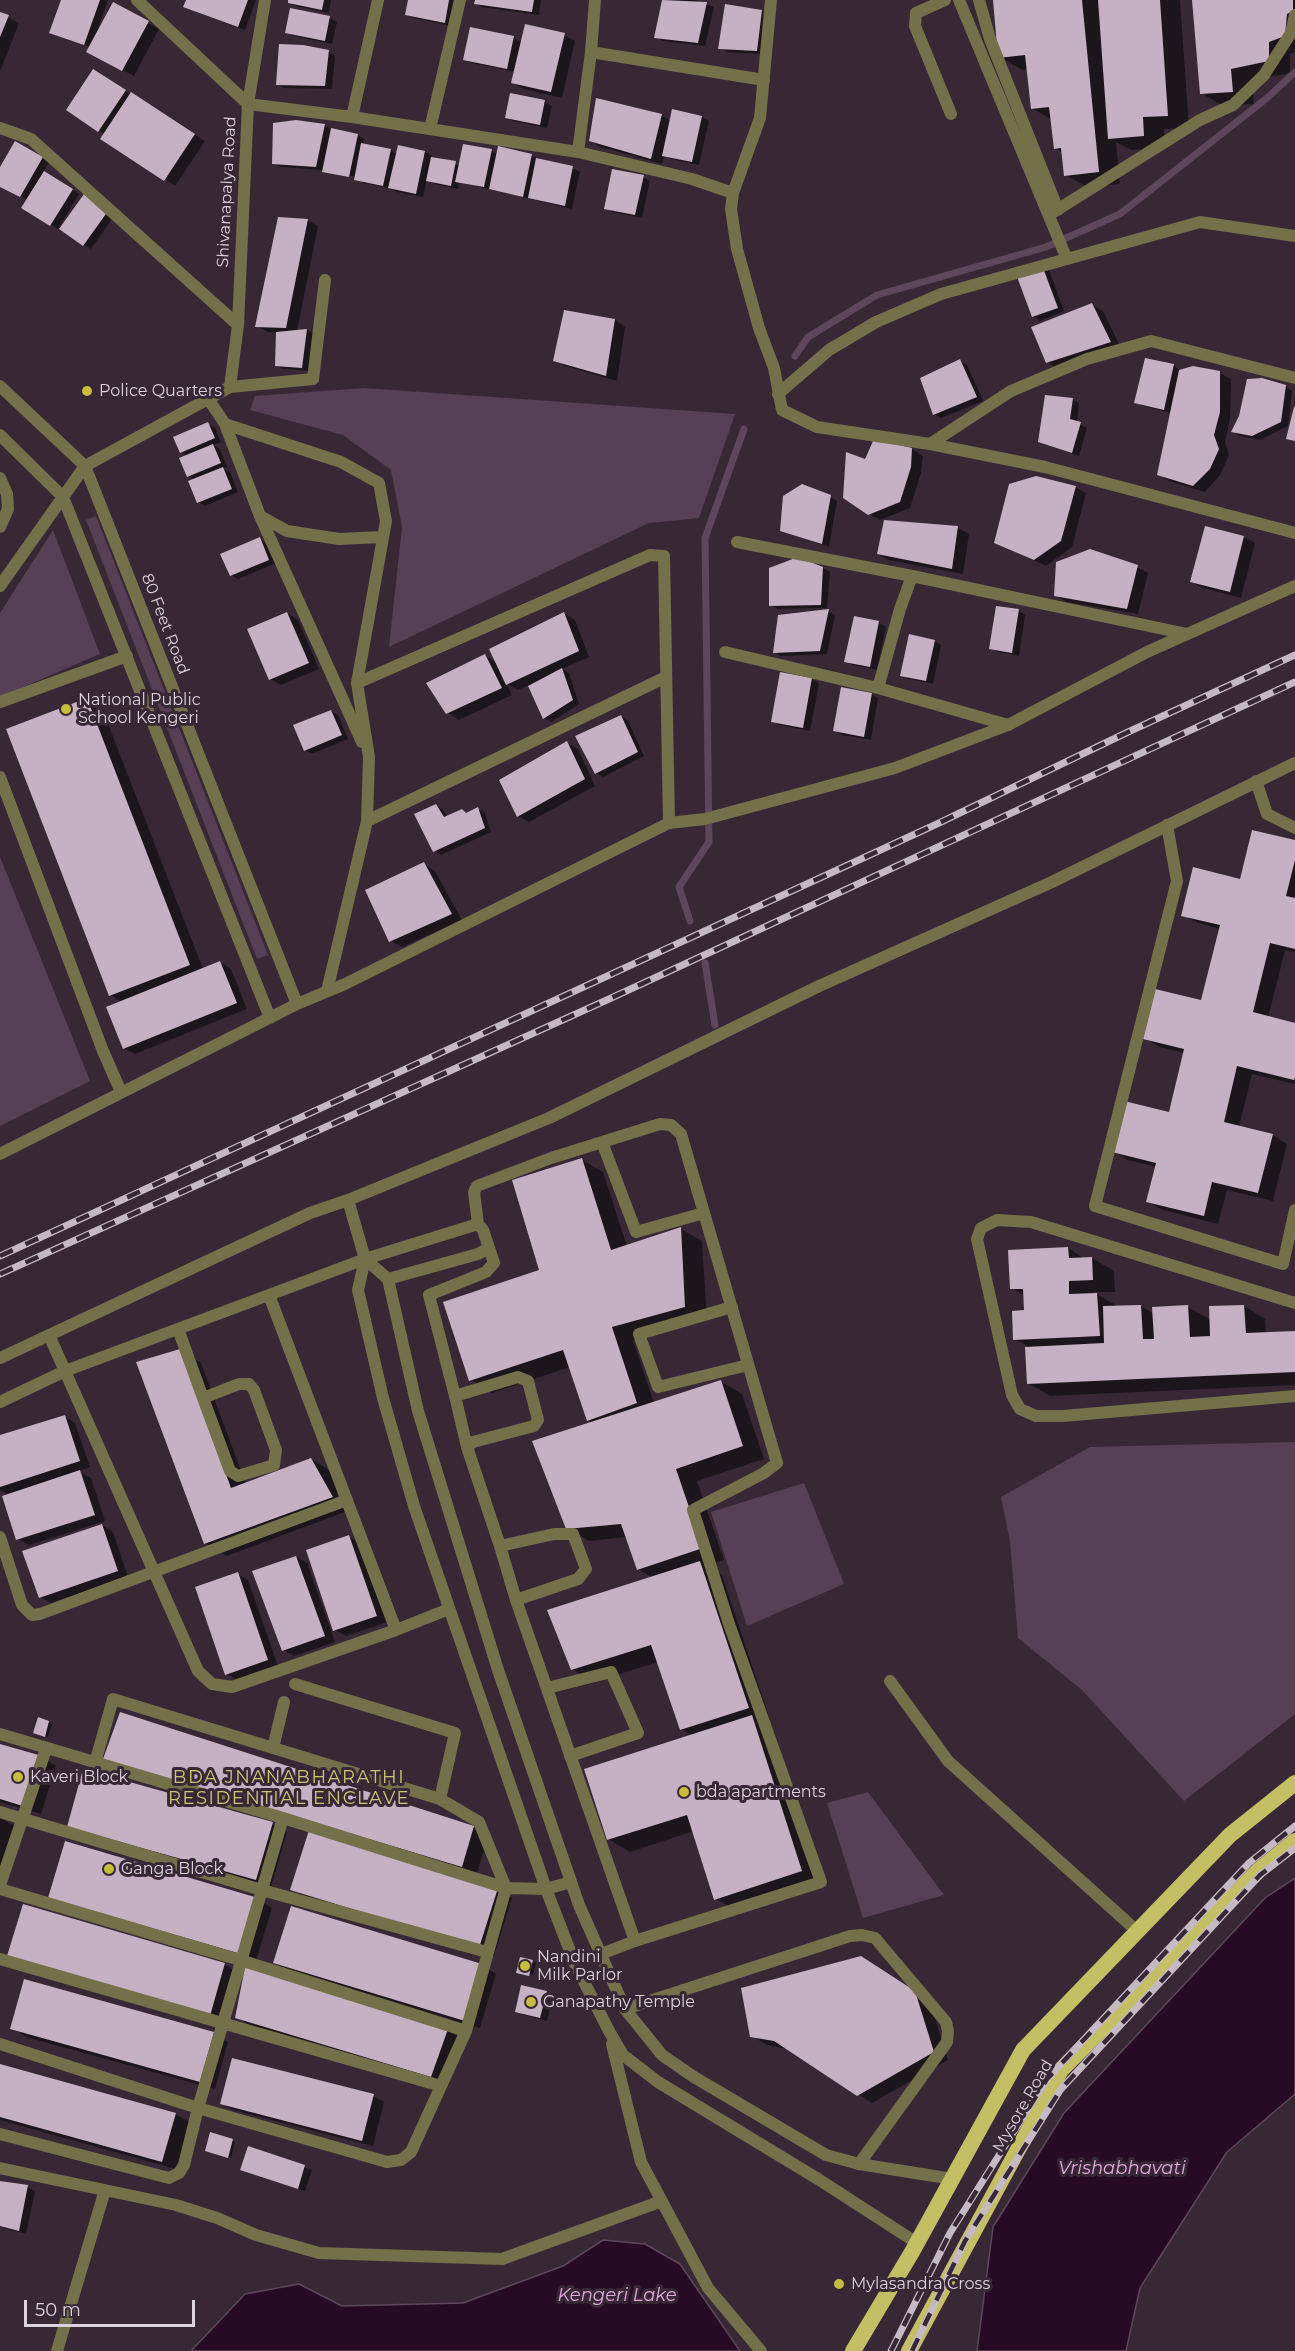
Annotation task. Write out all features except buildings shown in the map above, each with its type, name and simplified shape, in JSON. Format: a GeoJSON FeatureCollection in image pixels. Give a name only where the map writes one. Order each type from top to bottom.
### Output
{"type":"FeatureCollection","features":[{"type":"Feature","properties":{"kind":"highway","name":"Mysore Road"},"geometry":{"type":"LineString","coordinates":[[854,2351],[1023,2049],[1230,1835],[1295,1783]]}},
{"type":"Feature","properties":{"kind":"highway","name":"Mysore Road"},"geometry":{"type":"LineString","coordinates":[[909,2351],[1061,2070],[1259,1870],[1295,1842]]}},
{"type":"Feature","properties":{"kind":"street"},"geometry":{"type":"LineString","coordinates":[[137,0],[248,104],[352,117],[578,152],[692,179],[733,193]]}},
{"type":"Feature","properties":{"kind":"street","name":"Shivanapalya Road"},"geometry":{"type":"LineString","coordinates":[[231,387],[237,325],[248,104],[265,0]]}},
{"type":"Feature","properties":{"kind":"street"},"geometry":{"type":"LineString","coordinates":[[352,117],[378,0]]}},
{"type":"Feature","properties":{"kind":"street"},"geometry":{"type":"LineString","coordinates":[[430,129],[460,0]]}},
{"type":"Feature","properties":{"kind":"street"},"geometry":{"type":"LineString","coordinates":[[578,152],[591,52],[595,0]]}},
{"type":"Feature","properties":{"kind":"street"},"geometry":{"type":"LineString","coordinates":[[771,0],[759,118],[733,193],[731,209],[736,249],[759,328],[774,368],[782,410],[817,427],[930,444],[1045,467],[1295,533]]}},
{"type":"Feature","properties":{"kind":"street"},"geometry":{"type":"LineString","coordinates":[[945,0],[916,14],[915,26],[951,114]]}},
{"type":"Feature","properties":{"kind":"street"},"geometry":{"type":"LineString","coordinates":[[959,0],[970,31],[1053,213]]}},
{"type":"Feature","properties":{"kind":"street"},"geometry":{"type":"LineString","coordinates":[[979,0],[1065,254]]}},
{"type":"Feature","properties":{"kind":"street"},"geometry":{"type":"LineString","coordinates":[[1053,213],[1200,120],[1233,105],[1264,75],[1291,33],[1295,15]]}},
{"type":"Feature","properties":{"kind":"street"},"geometry":{"type":"LineString","coordinates":[[970,31],[987,27]]}},
{"type":"Feature","properties":{"kind":"street"},"geometry":{"type":"LineString","coordinates":[[591,52],[764,80]]}},
{"type":"Feature","properties":{"kind":"street"},"geometry":{"type":"LineString","coordinates":[[0,128],[31,139],[237,325]]}},
{"type":"Feature","properties":{"kind":"street"},"geometry":{"type":"LineString","coordinates":[[778,394],[829,350],[876,322],[941,294],[1065,254],[1200,222],[1295,236]]}},
{"type":"Feature","properties":{"kind":"street"},"geometry":{"type":"LineString","coordinates":[[0,586],[85,465],[231,387],[314,379],[325,280]]}},
{"type":"Feature","properties":{"kind":"street"},"geometry":{"type":"LineString","coordinates":[[930,444],[1011,392],[1087,359],[1151,341],[1295,378]]}},
{"type":"Feature","properties":{"kind":"street","name":"80 Feet Road"},"geometry":{"type":"LineString","coordinates":[[0,386],[85,465],[297,1004]]}},
{"type":"Feature","properties":{"kind":"street"},"geometry":{"type":"LineString","coordinates":[[209,400],[225,424],[261,516],[369,757]]}},
{"type":"Feature","properties":{"kind":"street"},"geometry":{"type":"LineString","coordinates":[[225,424],[341,462],[379,483],[386,521],[357,683],[369,757],[367,821],[327,991]]}},
{"type":"Feature","properties":{"kind":"street"},"geometry":{"type":"LineString","coordinates":[[0,435],[63,497],[270,1018]]}},
{"type":"Feature","properties":{"kind":"street"},"geometry":{"type":"LineString","coordinates":[[0,478],[7,494],[8,508],[0,526]]}},
{"type":"Feature","properties":{"kind":"street"},"geometry":{"type":"LineString","coordinates":[[261,516],[287,531],[339,539],[383,537]]}},
{"type":"Feature","properties":{"kind":"street"},"geometry":{"type":"LineString","coordinates":[[737,542],[1187,634]]}},
{"type":"Feature","properties":{"kind":"street"},"geometry":{"type":"LineString","coordinates":[[357,683],[650,555],[664,556],[669,823]]}},
{"type":"Feature","properties":{"kind":"street"},"geometry":{"type":"LineString","coordinates":[[878,688],[900,609],[912,576]]}},
{"type":"Feature","properties":{"kind":"street"},"geometry":{"type":"LineString","coordinates":[[0,1154],[297,1004],[345,984],[669,823],[719,816],[895,768],[1008,725],[1147,652],[1295,586]]}},
{"type":"Feature","properties":{"kind":"street"},"geometry":{"type":"LineString","coordinates":[[725,652],[878,688],[1008,725]]}},
{"type":"Feature","properties":{"kind":"street"},"geometry":{"type":"LineString","coordinates":[[0,702],[127,656]]}},
{"type":"Feature","properties":{"kind":"street"},"geometry":{"type":"LineString","coordinates":[[367,821],[666,677]]}},
{"type":"Feature","properties":{"kind":"street"},"geometry":{"type":"LineString","coordinates":[[0,1358],[310,1213],[348,1200],[549,1118],[817,987],[1052,882],[1295,763]]}},
{"type":"Feature","properties":{"kind":"street"},"geometry":{"type":"LineString","coordinates":[[0,777],[103,1051],[121,1092]]}},
{"type":"Feature","properties":{"kind":"street"},"geometry":{"type":"LineString","coordinates":[[1256,781],[1267,814],[1295,828]]}},
{"type":"Feature","properties":{"kind":"street"},"geometry":{"type":"LineString","coordinates":[[1167,825],[1177,881],[1095,1206],[1283,1264],[1295,1210]]}},
{"type":"Feature","properties":{"kind":"street"},"geometry":{"type":"LineString","coordinates":[[601,1954],[821,1882],[729,1624],[693,1510],[764,1473],[777,1463],[681,1134],[671,1125],[660,1124],[551,1158],[477,1186],[474,1192],[478,1224],[483,1230],[494,1263],[486,1272],[429,1294],[467,1447],[516,1600],[635,1941]]}},
{"type":"Feature","properties":{"kind":"street"},"geometry":{"type":"LineString","coordinates":[[602,1142],[636,1232],[704,1213]]}},
{"type":"Feature","properties":{"kind":"street"},"geometry":{"type":"LineString","coordinates":[[348,1200],[365,1259],[358,1290],[383,1398],[414,1506],[546,1889],[575,1964],[609,2031],[623,2055],[658,2082],[917,2242]]}},
{"type":"Feature","properties":{"kind":"street"},"geometry":{"type":"LineString","coordinates":[[1295,1303],[1031,1222],[997,1220],[981,1228],[977,1239],[1012,1395],[1020,1409],[1036,1416],[1063,1416],[1295,1396]]}},
{"type":"Feature","properties":{"kind":"street"},"geometry":{"type":"LineString","coordinates":[[0,1402],[64,1371],[365,1259],[478,1224]]}},
{"type":"Feature","properties":{"kind":"street"},"geometry":{"type":"LineString","coordinates":[[388,1279],[478,1254],[489,1248]]}},
{"type":"Feature","properties":{"kind":"street"},"geometry":{"type":"LineString","coordinates":[[365,1259],[388,1279],[418,1411],[498,1670],[571,1882],[625,2009],[662,2055],[694,2078],[826,2155],[859,2164],[952,2179]]}},
{"type":"Feature","properties":{"kind":"street"},"geometry":{"type":"LineString","coordinates":[[269,1295],[396,1630]]}},
{"type":"Feature","properties":{"kind":"street"},"geometry":{"type":"LineString","coordinates":[[732,1307],[639,1334],[658,1387],[748,1365]]}},
{"type":"Feature","properties":{"kind":"street"},"geometry":{"type":"LineString","coordinates":[[177,1329],[203,1398],[231,1471],[238,1476],[274,1465],[276,1450],[254,1390],[249,1384],[239,1384],[203,1398]]}},
{"type":"Feature","properties":{"kind":"street"},"geometry":{"type":"LineString","coordinates":[[49,1335],[198,1671],[212,1684],[232,1687],[396,1630],[449,1609]]}},
{"type":"Feature","properties":{"kind":"street"},"geometry":{"type":"LineString","coordinates":[[455,1396],[518,1377],[528,1381],[538,1420],[534,1426],[473,1442],[467,1447]]}},
{"type":"Feature","properties":{"kind":"street"},"geometry":{"type":"LineString","coordinates":[[0,1537],[22,1605],[25,1611],[32,1615],[40,1614],[347,1500]]}},
{"type":"Feature","properties":{"kind":"street"},"geometry":{"type":"LineString","coordinates":[[500,1546],[554,1534],[573,1534],[586,1569],[578,1579],[516,1600]]}},
{"type":"Feature","properties":{"kind":"street"},"geometry":{"type":"LineString","coordinates":[[546,1688],[611,1672],[638,1733],[570,1756]]}},
{"type":"Feature","properties":{"kind":"street"},"geometry":{"type":"LineString","coordinates":[[890,1681],[948,1761],[1137,1931]]}},
{"type":"Feature","properties":{"kind":"street"},"geometry":{"type":"LineString","coordinates":[[295,1684],[455,1733],[440,1800]]}},
{"type":"Feature","properties":{"kind":"street"},"geometry":{"type":"LineString","coordinates":[[0,2044],[198,2108],[387,2162],[401,2160],[411,2152],[466,2031],[506,1888],[479,1822],[440,1800],[113,1699],[94,1763]]}},
{"type":"Feature","properties":{"kind":"street"},"geometry":{"type":"LineString","coordinates":[[273,1748],[284,1702]]}},
{"type":"Feature","properties":{"kind":"street"},"geometry":{"type":"LineString","coordinates":[[0,1734],[283,1818],[506,1888],[546,1889],[571,1882]]}},
{"type":"Feature","properties":{"kind":"street"},"geometry":{"type":"LineString","coordinates":[[46,1749],[0,1887],[466,2031]]}},
{"type":"Feature","properties":{"kind":"street"},"geometry":{"type":"LineString","coordinates":[[0,1812],[262,1890],[487,1952]]}},
{"type":"Feature","properties":{"kind":"street"},"geometry":{"type":"LineString","coordinates":[[0,2134],[169,2178],[179,2173],[184,2165],[222,2023],[283,1818]]}},
{"type":"Feature","properties":{"kind":"street"},"geometry":{"type":"LineString","coordinates":[[625,2009],[850,1936],[862,1935],[875,1938],[946,2022],[948,2031],[947,2042],[859,2164]]}},
{"type":"Feature","properties":{"kind":"street"},"geometry":{"type":"LineString","coordinates":[[0,1959],[441,2086]]}},
{"type":"Feature","properties":{"kind":"street"},"geometry":{"type":"LineString","coordinates":[[609,2031],[641,2162],[708,2288],[761,2351]]}},
{"type":"Feature","properties":{"kind":"street"},"geometry":{"type":"LineString","coordinates":[[0,2168],[176,2205],[217,2218],[256,2235],[319,2253],[502,2259],[662,2201]]}},
{"type":"Feature","properties":{"kind":"street"},"geometry":{"type":"LineString","coordinates":[[57,2351],[105,2190]]}},
{"type":"Feature","properties":{"kind":"shaded area"},"geometry":{"type":"Polygon","coordinates":[[[364,388],[735,414],[699,518],[649,523],[389,647],[402,527],[391,470],[343,435],[250,410],[255,396],[364,388]]]}},
{"type":"Feature","properties":{"kind":"shaded area"},"geometry":{"type":"Polygon","coordinates":[[[96,516],[268,955],[257,959],[86,520],[96,516]]]}},
{"type":"Feature","properties":{"kind":"shaded area"},"geometry":{"type":"Polygon","coordinates":[[[53,530],[100,654],[0,697],[0,613],[53,530]]]}},
{"type":"Feature","properties":{"kind":"shaded area"},"geometry":{"type":"Polygon","coordinates":[[[0,857],[90,1081],[0,1126],[0,857]]]}},
{"type":"Feature","properties":{"kind":"shaded area"},"geometry":{"type":"Polygon","coordinates":[[[1295,1442],[1295,1714],[1184,1801],[1082,1690],[1018,1638],[1010,1541],[1001,1497],[1090,1447],[1295,1442]]]}},
{"type":"Feature","properties":{"kind":"shaded area"},"geometry":{"type":"Polygon","coordinates":[[[804,1483],[844,1584],[747,1626],[711,1512],[804,1483]]]}},
{"type":"Feature","properties":{"kind":"shaded area"},"geometry":{"type":"Polygon","coordinates":[[[868,1792],[944,1895],[863,1918],[827,1803],[868,1792]]]}},
{"type":"Feature","properties":{"kind":"water","name":"Vrishabhavati"},"geometry":{"type":"Polygon","coordinates":[[[1295,1878],[1295,2094],[1227,2152],[1140,2288],[1126,2351],[977,2351],[993,2227],[1064,2113],[1265,1898],[1295,1878]]]}},
{"type":"Feature","properties":{"kind":"water","name":"Kengeri Lake"},"geometry":{"type":"Polygon","coordinates":[[[603,2240],[645,2244],[680,2264],[740,2351],[191,2351],[245,2294],[299,2284],[342,2306],[463,2303],[563,2266],[603,2240]]]}},
{"type":"Feature","properties":{"kind":"waterway"},"geometry":{"type":"LineString","coordinates":[[795,356],[808,337],[877,295],[1046,247],[1120,214],[1267,98],[1295,72]]}},
{"type":"Feature","properties":{"kind":"waterway"},"geometry":{"type":"LineString","coordinates":[[690,921],[679,887],[709,842],[705,538],[744,429]]}},
{"type":"Feature","properties":{"kind":"waterway"},"geometry":{"type":"LineString","coordinates":[[705,963],[715,1025]]}},
{"type":"Feature","properties":{"kind":"railway"},"geometry":{"type":"LineString","coordinates":[[0,1256],[939,823],[1295,655]]}},
{"type":"Feature","properties":{"kind":"railway"},"geometry":{"type":"LineString","coordinates":[[0,1274],[609,999],[1295,682]]}},
{"type":"Feature","properties":{"kind":"railway"},"geometry":{"type":"LineString","coordinates":[[891,2351],[950,2233],[1047,2079],[1249,1863],[1295,1826]]}},
{"type":"Feature","properties":{"kind":"railway"},"geometry":{"type":"LineString","coordinates":[[912,2351],[965,2241],[1061,2089],[1260,1875],[1295,1848]]}},
{"type":"Feature","properties":{"kind":"place","name":"Police Quarters"},"geometry":{"type":"Point","coordinates":[87,391]}},
{"type":"Feature","properties":{"kind":"place","name":"National Public School Kengeri"},"geometry":{"type":"Point","coordinates":[66,709]}},
{"type":"Feature","properties":{"kind":"place","name":"Kaveri Block"},"geometry":{"type":"Point","coordinates":[18,1777]}},
{"type":"Feature","properties":{"kind":"place","name":"bda apartments"},"geometry":{"type":"Point","coordinates":[684,1792]}},
{"type":"Feature","properties":{"kind":"place","name":"Ganga Block"},"geometry":{"type":"Point","coordinates":[109,1869]}},
{"type":"Feature","properties":{"kind":"place","name":"Nandini Milk Parlor"},"geometry":{"type":"Point","coordinates":[525,1966]}},
{"type":"Feature","properties":{"kind":"place","name":"Ganapathy Temple"},"geometry":{"type":"Point","coordinates":[531,2002]}},
{"type":"Feature","properties":{"kind":"place","name":"Mylasandra Cross"},"geometry":{"type":"Point","coordinates":[839,2284]}},
{"type":"Feature","properties":{"kind":"district","name":"BDA JNANABHARATHI RESIDENTIAL ENCLAVE"},"geometry":{"type":"Point","coordinates":[289,1788]}}]}
